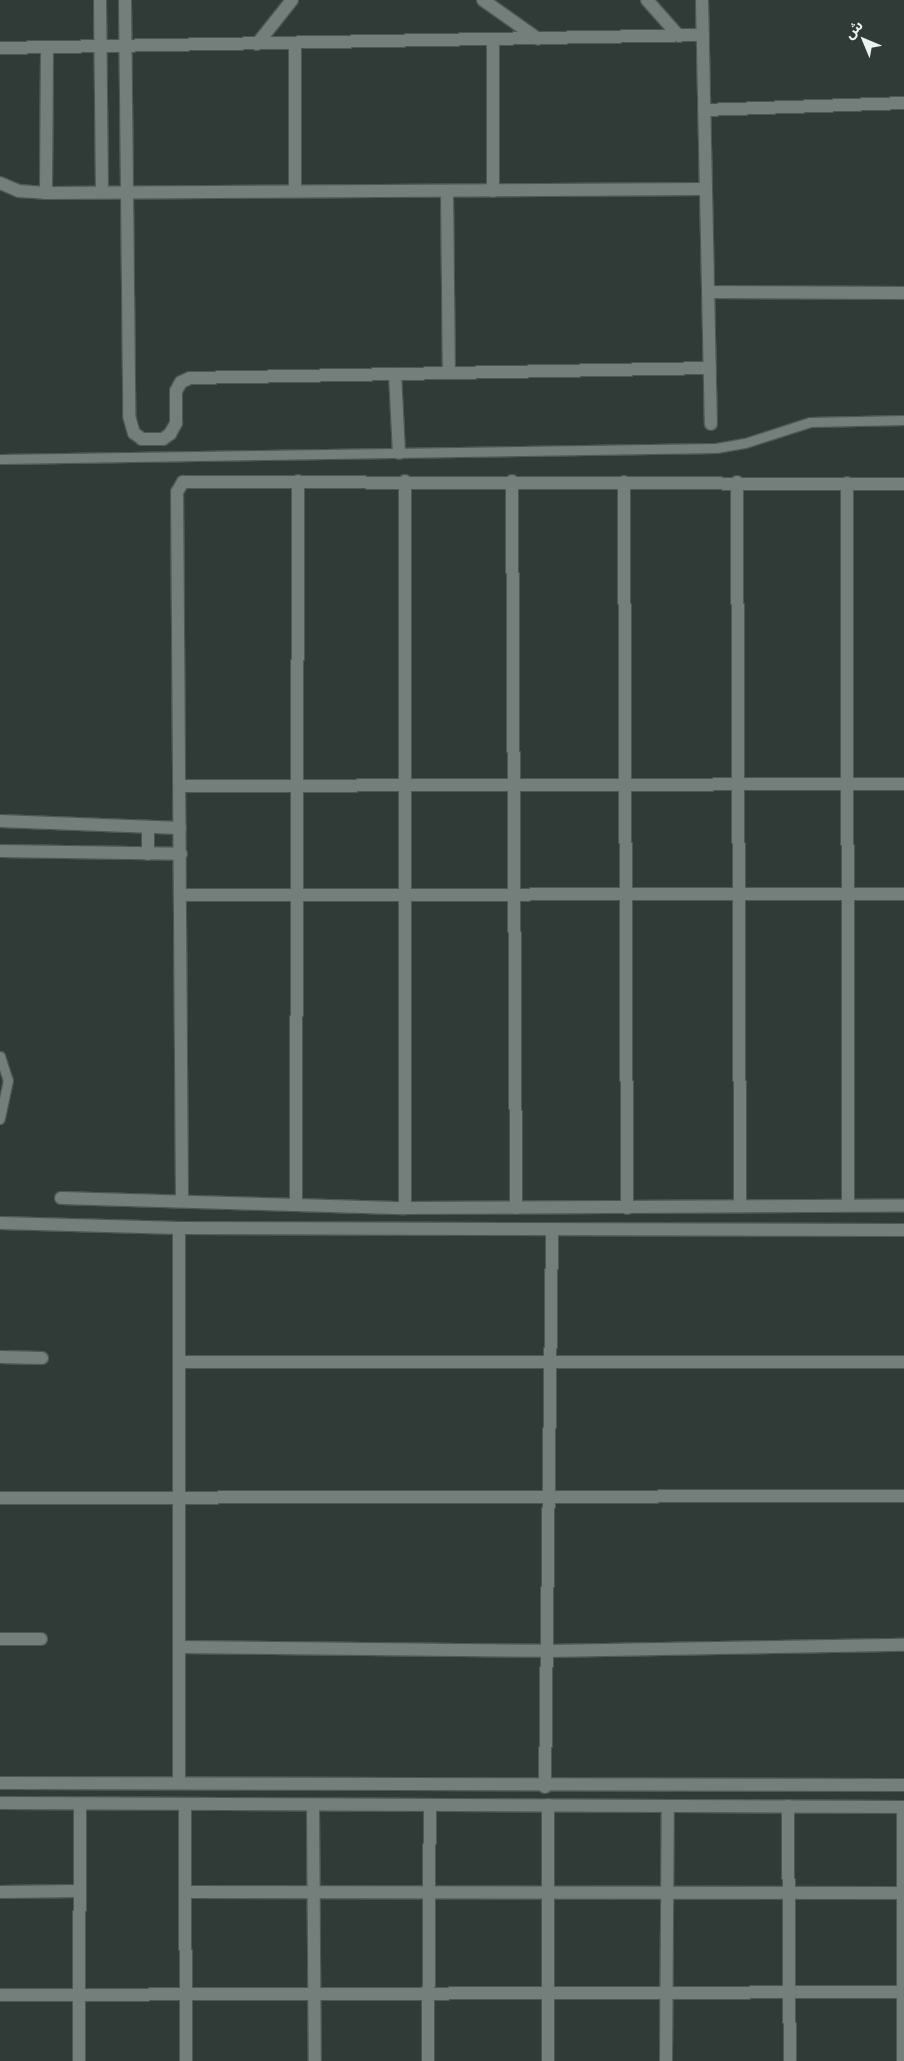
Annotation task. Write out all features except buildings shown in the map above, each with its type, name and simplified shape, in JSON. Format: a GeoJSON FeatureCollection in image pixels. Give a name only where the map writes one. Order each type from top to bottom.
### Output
{"type":"FeatureCollection","features":[{"type":"Feature","properties":{"kind":"street"},"geometry":{"type":"LineString","coordinates":[[100,0],[102,192]]}},
{"type":"Feature","properties":{"kind":"street"},"geometry":{"type":"LineString","coordinates":[[125,0],[125,192],[129,416],[134,433],[142,439],[158,440],[170,434],[176,423],[176,391],[181,382],[190,378],[710,368]]}},
{"type":"Feature","properties":{"kind":"street"},"geometry":{"type":"LineString","coordinates":[[257,44],[292,0]]}},
{"type":"Feature","properties":{"kind":"street"},"geometry":{"type":"LineString","coordinates":[[483,0],[538,38]]}},
{"type":"Feature","properties":{"kind":"street"},"geometry":{"type":"LineString","coordinates":[[648,0],[679,36]]}},
{"type":"Feature","properties":{"kind":"street"},"geometry":{"type":"LineString","coordinates":[[702,0],[711,424]]}},
{"type":"Feature","properties":{"kind":"street"},"geometry":{"type":"LineString","coordinates":[[2,50],[101,46],[703,35]]}},
{"type":"Feature","properties":{"kind":"street"},"geometry":{"type":"LineString","coordinates":[[493,39],[493,190]]}},
{"type":"Feature","properties":{"kind":"street"},"geometry":{"type":"LineString","coordinates":[[295,43],[296,191]]}},
{"type":"Feature","properties":{"kind":"street"},"geometry":{"type":"LineString","coordinates":[[46,193],[47,48]]}},
{"type":"Feature","properties":{"kind":"street"},"geometry":{"type":"LineString","coordinates":[[704,110],[904,103]]}},
{"type":"Feature","properties":{"kind":"street"},"geometry":{"type":"LineString","coordinates":[[0,183],[19,191],[46,193],[706,190]]}},
{"type":"Feature","properties":{"kind":"street"},"geometry":{"type":"LineString","coordinates":[[447,191],[449,373]]}},
{"type":"Feature","properties":{"kind":"street"},"geometry":{"type":"LineString","coordinates":[[708,292],[904,293]]}},
{"type":"Feature","properties":{"kind":"street"},"geometry":{"type":"LineString","coordinates":[[395,374],[399,453]]}},
{"type":"Feature","properties":{"kind":"street"},"geometry":{"type":"LineString","coordinates":[[182,1200],[179,486],[190,479],[904,484]]}},
{"type":"Feature","properties":{"kind":"street"},"geometry":{"type":"LineString","coordinates":[[296,1203],[298,481]]}},
{"type":"Feature","properties":{"kind":"street"},"geometry":{"type":"LineString","coordinates":[[405,481],[405,1208]]}},
{"type":"Feature","properties":{"kind":"street"},"geometry":{"type":"LineString","coordinates":[[512,481],[516,1208]]}},
{"type":"Feature","properties":{"kind":"street"},"geometry":{"type":"LineString","coordinates":[[624,482],[627,1208]]}},
{"type":"Feature","properties":{"kind":"street"},"geometry":{"type":"LineString","coordinates":[[737,482],[740,1206]]}},
{"type":"Feature","properties":{"kind":"street"},"geometry":{"type":"LineString","coordinates":[[847,483],[848,1205]]}},
{"type":"Feature","properties":{"kind":"street"},"geometry":{"type":"LineString","coordinates":[[180,786],[904,784]]}},
{"type":"Feature","properties":{"kind":"street"},"geometry":{"type":"LineString","coordinates":[[0,821],[180,828]]}},
{"type":"Feature","properties":{"kind":"street"},"geometry":{"type":"LineString","coordinates":[[148,827],[148,854]]}},
{"type":"Feature","properties":{"kind":"street"},"geometry":{"type":"LineString","coordinates":[[0,851],[180,854]]}},
{"type":"Feature","properties":{"kind":"street"},"geometry":{"type":"LineString","coordinates":[[181,894],[904,894]]}},
{"type":"Feature","properties":{"kind":"street"},"geometry":{"type":"LineString","coordinates":[[61,1198],[296,1203],[405,1208],[904,1205]]}},
{"type":"Feature","properties":{"kind":"street"},"geometry":{"type":"LineString","coordinates":[[0,1223],[179,1228],[904,1230]]}},
{"type":"Feature","properties":{"kind":"street"},"geometry":{"type":"LineString","coordinates":[[179,1228],[179,1783]]}},
{"type":"Feature","properties":{"kind":"street"},"geometry":{"type":"LineString","coordinates":[[545,1787],[552,1229]]}},
{"type":"Feature","properties":{"kind":"street"},"geometry":{"type":"LineString","coordinates":[[0,1357],[42,1358]]}},
{"type":"Feature","properties":{"kind":"street"},"geometry":{"type":"LineString","coordinates":[[179,1362],[904,1362]]}},
{"type":"Feature","properties":{"kind":"street"},"geometry":{"type":"LineString","coordinates":[[0,1498],[179,1500],[904,1496]]}},
{"type":"Feature","properties":{"kind":"street"},"geometry":{"type":"LineString","coordinates":[[0,1639],[41,1639]]}},
{"type":"Feature","properties":{"kind":"street"},"geometry":{"type":"LineString","coordinates":[[179,1647],[547,1651],[904,1645]]}},
{"type":"Feature","properties":{"kind":"street"},"geometry":{"type":"LineString","coordinates":[[0,1783],[545,1787],[904,1785]]}},
{"type":"Feature","properties":{"kind":"street"},"geometry":{"type":"LineString","coordinates":[[0,1803],[904,1807],[904,2061]]}},
{"type":"Feature","properties":{"kind":"street"},"geometry":{"type":"LineString","coordinates":[[78,2061],[80,1804]]}},
{"type":"Feature","properties":{"kind":"street"},"geometry":{"type":"LineString","coordinates":[[184,1804],[186,2061]]}},
{"type":"Feature","properties":{"kind":"street"},"geometry":{"type":"LineString","coordinates":[[313,1804],[315,2061]]}},
{"type":"Feature","properties":{"kind":"street"},"geometry":{"type":"LineString","coordinates":[[428,2061],[430,1805]]}},
{"type":"Feature","properties":{"kind":"street"},"geometry":{"type":"LineString","coordinates":[[548,1805],[548,2061]]}},
{"type":"Feature","properties":{"kind":"street"},"geometry":{"type":"LineString","coordinates":[[666,2061],[668,1806]]}},
{"type":"Feature","properties":{"kind":"street"},"geometry":{"type":"LineString","coordinates":[[788,1806],[790,2061]]}},
{"type":"Feature","properties":{"kind":"street"},"geometry":{"type":"LineString","coordinates":[[185,1892],[315,1890],[668,1895],[904,1893]]}},
{"type":"Feature","properties":{"kind":"street"},"geometry":{"type":"LineString","coordinates":[[0,1892],[79,1892]]}},
{"type":"Feature","properties":{"kind":"street"},"geometry":{"type":"LineString","coordinates":[[0,1995],[904,1992]]}},
{"type":"Feature","properties":{"kind":"lane"},"geometry":{"type":"LineString","coordinates":[[0,459],[716,448],[745,443],[810,422],[904,420]]}},
{"type":"Feature","properties":{"kind":"lane"},"geometry":{"type":"LineString","coordinates":[[0,1056],[8,1080],[0,1119]]}}]}
